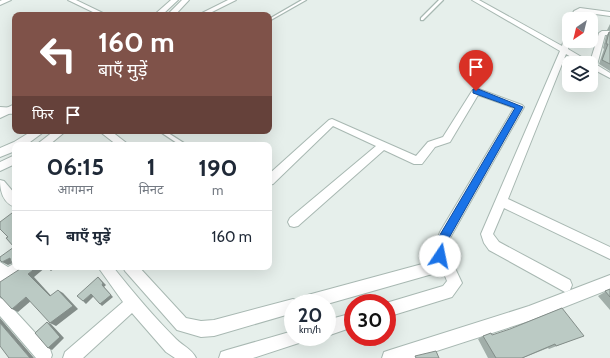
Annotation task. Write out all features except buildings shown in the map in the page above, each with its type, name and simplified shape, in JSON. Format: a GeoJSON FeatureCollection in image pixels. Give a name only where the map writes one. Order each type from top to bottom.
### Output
{"type":"FeatureCollection","features":[{"type":"Feature","properties":{"kind":"street"},"geometry":{"type":"LineString","coordinates":[[0,3],[8,0]]}},
{"type":"Feature","properties":{"kind":"street"},"geometry":{"type":"LineString","coordinates":[[71,0],[97,12]]}},
{"type":"Feature","properties":{"kind":"street"},"geometry":{"type":"LineString","coordinates":[[161,12],[175,0]]}},
{"type":"Feature","properties":{"kind":"street"},"geometry":{"type":"LineString","coordinates":[[174,12],[186,0]]}},
{"type":"Feature","properties":{"kind":"street"},"geometry":{"type":"LineString","coordinates":[[207,12],[233,0]]}},
{"type":"Feature","properties":{"kind":"street"},"geometry":{"type":"LineString","coordinates":[[475,0],[574,56]]}},
{"type":"Feature","properties":{"kind":"street"},"geometry":{"type":"LineString","coordinates":[[576,12],[580,10],[595,12]]}},
{"type":"Feature","properties":{"kind":"street"},"geometry":{"type":"LineString","coordinates":[[598,12],[610,14]]}},
{"type":"Feature","properties":{"kind":"street"},"geometry":{"type":"LineString","coordinates":[[593,56],[602,33],[610,33]]}},
{"type":"Feature","properties":{"kind":"street"},"geometry":{"type":"LineString","coordinates":[[564,50],[501,201],[488,227],[487,234],[488,239],[494,246],[503,252],[565,285]]}},
{"type":"Feature","properties":{"kind":"street"},"geometry":{"type":"LineString","coordinates":[[598,69],[610,76]]}},
{"type":"Feature","properties":{"kind":"street"},"geometry":{"type":"LineString","coordinates":[[272,179],[332,122],[418,161],[430,144],[434,141],[446,140],[476,91],[519,107],[444,236],[440,247],[440,256],[446,264],[455,283],[447,292],[396,307]]}},
{"type":"Feature","properties":{"kind":"street"},"geometry":{"type":"LineString","coordinates":[[22,142],[35,134]]}},
{"type":"Feature","properties":{"kind":"street"},"geometry":{"type":"LineString","coordinates":[[45,142],[57,134]]}},
{"type":"Feature","properties":{"kind":"street"},"geometry":{"type":"LineString","coordinates":[[108,134],[120,142]]}},
{"type":"Feature","properties":{"kind":"street"},"geometry":{"type":"LineString","coordinates":[[294,222],[383,145]]}},
{"type":"Feature","properties":{"kind":"street"},"geometry":{"type":"LineString","coordinates":[[0,153],[12,148]]}},
{"type":"Feature","properties":{"kind":"street"},"geometry":{"type":"LineString","coordinates":[[0,167],[12,161]]}},
{"type":"Feature","properties":{"kind":"street"},"geometry":{"type":"LineString","coordinates":[[0,184],[12,198]]}},
{"type":"Feature","properties":{"kind":"street"},"geometry":{"type":"LineString","coordinates":[[501,201],[610,253]]}},
{"type":"Feature","properties":{"kind":"street"},"geometry":{"type":"LineString","coordinates":[[336,294],[446,264]]}},
{"type":"Feature","properties":{"kind":"street"},"geometry":{"type":"LineString","coordinates":[[2,275],[13,270]]}},
{"type":"Feature","properties":{"kind":"street"},"geometry":{"type":"LineString","coordinates":[[107,270],[133,303],[172,346],[188,358]]}},
{"type":"Feature","properties":{"kind":"street"},"geometry":{"type":"LineString","coordinates":[[133,270],[182,325],[201,329],[214,328],[284,309]]}},
{"type":"Feature","properties":{"kind":"street"},"geometry":{"type":"LineString","coordinates":[[390,358],[584,293],[610,282]]}},
{"type":"Feature","properties":{"kind":"street"},"geometry":{"type":"LineString","coordinates":[[71,358],[133,303]]}},
{"type":"Feature","properties":{"kind":"street"},"geometry":{"type":"LineString","coordinates":[[0,305],[44,356]]}},
{"type":"Feature","properties":{"kind":"street"},"geometry":{"type":"LineString","coordinates":[[227,358],[284,341]]}},
{"type":"Feature","properties":{"kind":"lane"},"geometry":{"type":"LineString","coordinates":[[272,18],[304,0]]}},
{"type":"Feature","properties":{"kind":"lane"},"geometry":{"type":"LineString","coordinates":[[422,19],[441,0]]}},
{"type":"Feature","properties":{"kind":"lane"},"geometry":{"type":"LineString","coordinates":[[166,134],[179,142]]}},
{"type":"Feature","properties":{"kind":"route"},"geometry":{"type":"LineString","coordinates":[[440,256],[440,247],[444,236],[519,107],[476,91]]}}]}
